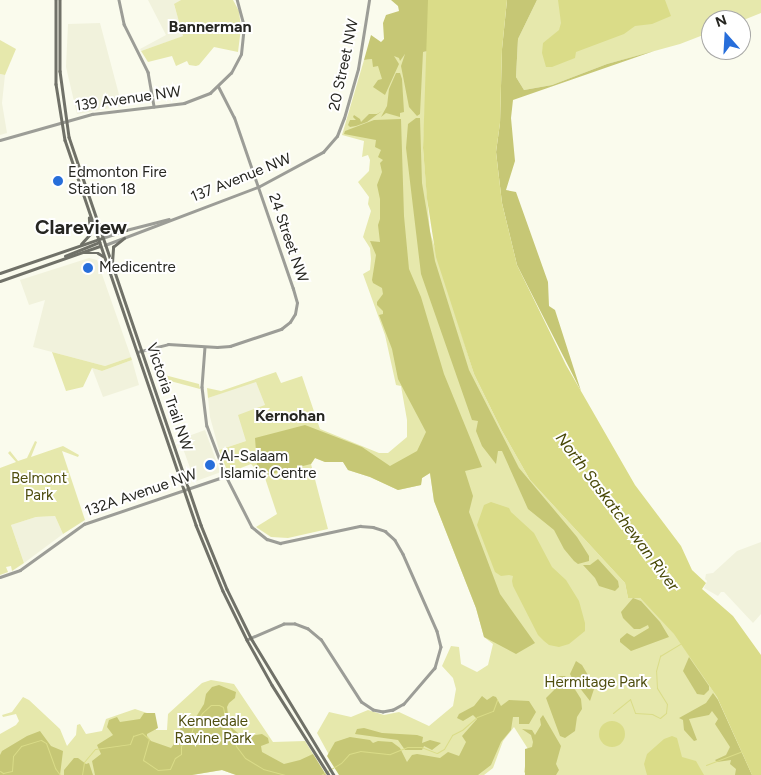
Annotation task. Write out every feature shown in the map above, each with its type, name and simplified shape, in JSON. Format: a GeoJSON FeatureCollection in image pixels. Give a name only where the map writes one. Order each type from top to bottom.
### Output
{"type":"FeatureCollection","features":[{"type":"Feature","properties":{"kind":"main road","name":"Victoria Trail NW"},"geometry":{"type":"LineString","coordinates":[[56,0],[56,84],[61,121],[68,152],[184,490],[208,557],[248,640],[329,775]]}},
{"type":"Feature","properties":{"kind":"main road","name":"Victoria Trail NW"},"geometry":{"type":"LineString","coordinates":[[60,0],[60,72],[65,120],[102,238],[188,489],[213,556],[251,638],[334,775]]}},
{"type":"Feature","properties":{"kind":"main road"},"geometry":{"type":"LineString","coordinates":[[80,245],[90,234],[88,212]]}},
{"type":"Feature","properties":{"kind":"main road"},"geometry":{"type":"LineString","coordinates":[[96,219],[108,232],[126,230]]}},
{"type":"Feature","properties":{"kind":"main road"},"geometry":{"type":"LineString","coordinates":[[50,263],[102,238]]}},
{"type":"Feature","properties":{"kind":"main road"},"geometry":{"type":"LineString","coordinates":[[112,267],[112,249],[124,238]]}},
{"type":"Feature","properties":{"kind":"main road"},"geometry":{"type":"LineString","coordinates":[[0,273],[98,240]]}},
{"type":"Feature","properties":{"kind":"main road","name":"137 Avenue NW"},"geometry":{"type":"LineString","coordinates":[[0,281],[105,244]]}},
{"type":"Feature","properties":{"kind":"main road"},"geometry":{"type":"LineString","coordinates":[[78,254],[98,253],[104,258]]}},
{"type":"Feature","properties":{"kind":"street"},"geometry":{"type":"LineString","coordinates":[[119,0],[124,24],[148,72],[154,106]]}},
{"type":"Feature","properties":{"kind":"street","name":"139 Avenue NW"},"geometry":{"type":"LineString","coordinates":[[0,140],[61,121],[106,111],[191,102],[218,87],[231,73],[241,54],[244,27],[237,0]]}},
{"type":"Feature","properties":{"kind":"street","name":"20 Street NW"},"geometry":{"type":"LineString","coordinates":[[338,133],[356,73],[369,0]]}},
{"type":"Feature","properties":{"kind":"street","name":"24 Street NW"},"geometry":{"type":"LineString","coordinates":[[205,346],[230,346],[281,329],[290,322],[295,314],[296,297],[234,118],[218,87]]}},
{"type":"Feature","properties":{"kind":"street","name":"137 Avenue NW"},"geometry":{"type":"LineString","coordinates":[[105,244],[258,186],[316,158],[330,146],[338,133]]}},
{"type":"Feature","properties":{"kind":"street","name":"137 Avenue NW"},"geometry":{"type":"LineString","coordinates":[[102,238],[170,218]]}},
{"type":"Feature","properties":{"kind":"street"},"geometry":{"type":"LineString","coordinates":[[137,352],[168,344],[205,346],[202,387],[204,413],[211,440],[226,476],[252,527],[271,541],[291,542],[360,526],[378,528],[388,533],[403,554],[437,630],[441,647],[435,668],[404,704],[396,709],[383,712],[370,708],[359,700],[321,640],[308,629],[298,625],[284,624],[248,640]]}},
{"type":"Feature","properties":{"kind":"street","name":"132A Avenue NW"},"geometry":{"type":"LineString","coordinates":[[0,577],[19,571],[84,524],[226,476]]}},
{"type":"Feature","properties":{"kind":"shaded area"},"geometry":{"type":"Polygon","coordinates":[[[148,0],[181,0],[174,5],[184,36],[141,51],[140,49],[166,35],[148,0]]]}},
{"type":"Feature","properties":{"kind":"shaded area"},"geometry":{"type":"Polygon","coordinates":[[[100,23],[122,106],[77,114],[66,67],[68,24],[100,23]]]}},
{"type":"Feature","properties":{"kind":"shaded area"},"geometry":{"type":"Polygon","coordinates":[[[0,74],[5,75],[2,103],[7,133],[0,135],[0,74]]]}},
{"type":"Feature","properties":{"kind":"shaded area"},"geometry":{"type":"Polygon","coordinates":[[[89,258],[97,260],[131,357],[105,366],[33,347],[45,300],[29,305],[20,280],[89,258]]]}},
{"type":"Feature","properties":{"kind":"shaded area"},"geometry":{"type":"Polygon","coordinates":[[[132,360],[139,385],[103,397],[92,368],[102,371],[132,360]]]}},
{"type":"Feature","properties":{"kind":"shaded area"},"geometry":{"type":"Polygon","coordinates":[[[256,381],[265,405],[246,441],[219,450],[210,417],[208,398],[256,381]]]}},
{"type":"Feature","properties":{"kind":"shaded area"},"geometry":{"type":"Polygon","coordinates":[[[205,430],[220,472],[195,482],[180,439],[205,430]]]}},
{"type":"Feature","properties":{"kind":"shaded area"},"geometry":{"type":"Polygon","coordinates":[[[55,516],[63,534],[24,563],[11,525],[36,517],[55,516]]]}},
{"type":"Feature","properties":{"kind":"shaded area"},"geometry":{"type":"Polygon","coordinates":[[[761,542],[761,614],[753,623],[724,592],[721,592],[718,596],[704,588],[707,581],[705,579],[706,574],[713,573],[737,551],[761,542]]]}},
{"type":"Feature","properties":{"kind":"green space"},"geometry":{"type":"Polygon","coordinates":[[[181,0],[233,0],[239,11],[241,28],[238,52],[214,47],[196,66],[189,65],[187,61],[176,66],[172,56],[148,62],[141,51],[183,36],[174,4],[181,0]]]}},
{"type":"Feature","properties":{"kind":"green space"},"geometry":{"type":"Polygon","coordinates":[[[391,0],[428,0],[428,51],[423,52],[420,114],[417,116],[409,107],[401,66],[405,54],[400,61],[399,58],[394,56],[399,64],[385,95],[373,87],[378,80],[382,79],[378,66],[373,67],[372,59],[364,60],[371,35],[381,42],[384,39],[383,23],[386,15],[399,11],[398,6],[391,0]]]}},
{"type":"Feature","properties":{"kind":"green space"},"geometry":{"type":"Polygon","coordinates":[[[507,0],[537,0],[518,39],[516,77],[524,90],[552,85],[607,64],[654,51],[513,100],[511,118],[515,161],[506,190],[516,192],[548,282],[549,306],[555,310],[581,391],[517,265],[502,203],[496,152],[500,123],[502,49],[507,0]]]}},
{"type":"Feature","properties":{"kind":"green space"},"geometry":{"type":"Polygon","coordinates":[[[537,0],[761,0],[761,13],[751,17],[751,10],[701,10],[701,36],[680,44],[607,64],[552,85],[524,90],[516,77],[518,39],[537,0]]]}},
{"type":"Feature","properties":{"kind":"green space"},"geometry":{"type":"Polygon","coordinates":[[[0,40],[16,49],[5,75],[0,74],[0,40]]]}},
{"type":"Feature","properties":{"kind":"green space","name":"Hermitage Park"},"geometry":{"type":"Polygon","coordinates":[[[428,51],[423,148],[430,232],[474,374],[501,429],[530,480],[625,583],[628,598],[640,598],[675,634],[717,697],[752,775],[527,775],[524,772],[528,749],[514,727],[503,741],[493,768],[484,775],[340,775],[317,733],[329,712],[351,717],[368,710],[384,715],[399,712],[429,726],[453,706],[456,689],[453,678],[442,666],[451,646],[459,647],[461,664],[477,672],[488,665],[493,644],[484,637],[476,608],[434,501],[430,473],[422,478],[421,485],[398,490],[370,477],[348,470],[343,462],[325,462],[315,458],[311,464],[328,529],[288,538],[271,537],[256,527],[277,514],[265,478],[251,464],[228,473],[219,450],[246,441],[238,415],[265,405],[256,382],[208,398],[207,388],[221,391],[276,372],[281,383],[302,376],[320,429],[379,453],[388,453],[407,437],[407,420],[401,386],[396,385],[385,335],[363,274],[370,270],[370,248],[363,237],[371,211],[368,204],[369,197],[358,182],[369,171],[370,160],[368,155],[362,157],[364,141],[342,135],[364,60],[428,51]]]}},
{"type":"Feature","properties":{"kind":"green space"},"geometry":{"type":"Polygon","coordinates":[[[396,73],[400,73],[402,79],[404,112],[400,113],[400,117],[386,113],[381,117],[387,106],[389,89],[396,73]]]}},
{"type":"Feature","properties":{"kind":"green space"},"geometry":{"type":"Polygon","coordinates":[[[382,111],[367,122],[350,127],[348,125],[350,120],[356,120],[353,117],[354,115],[361,122],[369,114],[377,114],[382,111]]]}},
{"type":"Feature","properties":{"kind":"green space"},"geometry":{"type":"Polygon","coordinates":[[[416,118],[420,118],[422,183],[435,261],[469,370],[519,468],[577,537],[589,556],[589,561],[578,564],[574,561],[564,549],[554,530],[528,509],[502,451],[498,451],[496,464],[482,446],[476,431],[478,421],[472,420],[421,274],[406,148],[408,124],[416,118]]]}},
{"type":"Feature","properties":{"kind":"green space"},"geometry":{"type":"Polygon","coordinates":[[[401,119],[404,216],[409,269],[421,297],[444,374],[482,467],[465,471],[473,496],[469,512],[500,594],[535,643],[516,654],[484,637],[476,608],[434,501],[430,473],[422,478],[421,485],[398,490],[370,477],[348,470],[343,462],[325,462],[315,458],[311,464],[267,475],[257,465],[255,438],[305,425],[362,447],[390,466],[417,451],[426,432],[398,379],[392,349],[379,315],[383,314],[383,311],[377,305],[383,294],[382,288],[373,283],[372,280],[376,255],[370,241],[380,242],[378,225],[380,219],[380,199],[377,185],[382,172],[380,163],[383,160],[378,157],[381,150],[375,147],[376,140],[344,134],[345,131],[374,120],[401,119]]]}},
{"type":"Feature","properties":{"kind":"green space"},"geometry":{"type":"Polygon","coordinates":[[[52,352],[105,366],[131,357],[132,360],[102,371],[92,368],[83,387],[66,391],[52,352]]]}},
{"type":"Feature","properties":{"kind":"green space"},"geometry":{"type":"Polygon","coordinates":[[[157,373],[199,384],[200,389],[159,378],[157,373]]]}},
{"type":"Feature","properties":{"kind":"green space","name":"Belmont Park"},"geometry":{"type":"Polygon","coordinates":[[[35,441],[37,442],[31,457],[63,446],[79,455],[78,457],[62,451],[85,520],[63,534],[55,516],[36,517],[11,525],[24,563],[12,571],[11,566],[6,567],[8,572],[0,575],[0,468],[16,462],[8,453],[10,451],[18,461],[27,458],[35,441]]]}},
{"type":"Feature","properties":{"kind":"green space"},"geometry":{"type":"Polygon","coordinates":[[[598,559],[618,581],[619,587],[615,591],[599,586],[595,578],[583,565],[590,565],[598,559]]]}},
{"type":"Feature","properties":{"kind":"green space"},"geometry":{"type":"Polygon","coordinates":[[[633,598],[641,601],[660,622],[669,637],[631,651],[620,642],[620,639],[627,633],[634,637],[649,628],[648,625],[640,629],[634,629],[623,618],[621,612],[633,598]]]}},
{"type":"Feature","properties":{"kind":"green space"},"geometry":{"type":"Polygon","coordinates":[[[689,657],[709,686],[709,690],[704,695],[697,694],[683,671],[689,657]]]}},
{"type":"Feature","properties":{"kind":"green space"},"geometry":{"type":"Polygon","coordinates":[[[576,661],[582,665],[592,682],[596,683],[590,701],[570,674],[576,661]]]}},
{"type":"Feature","properties":{"kind":"green space"},"geometry":{"type":"Polygon","coordinates":[[[565,676],[576,691],[581,699],[582,709],[577,717],[575,731],[565,738],[560,736],[546,698],[555,689],[558,682],[555,679],[565,676]]]}},
{"type":"Feature","properties":{"kind":"green space","name":"Kennedale Ravine Park"},"geometry":{"type":"Polygon","coordinates":[[[211,680],[234,684],[273,742],[305,741],[326,775],[236,775],[222,770],[192,775],[0,775],[0,734],[16,725],[19,721],[16,714],[3,717],[2,715],[12,712],[23,697],[29,700],[60,729],[67,746],[76,735],[77,725],[80,724],[86,734],[102,731],[106,719],[135,709],[153,715],[156,730],[167,730],[168,714],[202,683],[211,680]]]}},
{"type":"Feature","properties":{"kind":"green space"},"geometry":{"type":"Polygon","coordinates":[[[219,685],[236,692],[235,698],[227,707],[229,721],[233,729],[243,737],[262,734],[268,738],[269,743],[261,746],[262,752],[284,764],[313,754],[326,775],[236,775],[222,770],[192,775],[95,775],[92,761],[101,754],[97,745],[113,735],[107,727],[109,720],[117,717],[120,722],[140,719],[144,713],[155,713],[158,728],[147,734],[147,736],[151,741],[171,748],[179,737],[181,724],[196,717],[204,704],[206,694],[212,687],[219,685]]]}},
{"type":"Feature","properties":{"kind":"green space"},"geometry":{"type":"Polygon","coordinates":[[[713,693],[718,700],[752,775],[735,775],[736,769],[730,764],[731,760],[717,762],[715,760],[726,755],[730,747],[715,724],[718,719],[712,711],[709,715],[689,719],[697,740],[694,741],[684,730],[683,720],[679,718],[706,703],[713,693]]]}},
{"type":"Feature","properties":{"kind":"green space"},"geometry":{"type":"Polygon","coordinates":[[[482,696],[487,700],[493,696],[496,697],[501,706],[509,700],[529,701],[536,712],[529,724],[519,724],[519,717],[513,717],[511,730],[501,742],[491,765],[478,775],[339,775],[327,756],[335,742],[350,737],[370,740],[373,743],[378,741],[392,742],[400,748],[407,762],[412,755],[417,754],[440,758],[448,752],[459,756],[466,742],[462,736],[477,719],[473,715],[463,721],[457,718],[459,714],[474,706],[482,696]]]}},
{"type":"Feature","properties":{"kind":"green space"},"geometry":{"type":"Polygon","coordinates":[[[543,715],[561,746],[556,764],[559,770],[556,775],[525,775],[525,749],[532,747],[533,742],[531,735],[522,729],[532,730],[535,735],[541,725],[540,719],[543,715]]]}},
{"type":"Feature","properties":{"kind":"green space"},"geometry":{"type":"Polygon","coordinates":[[[364,728],[382,733],[417,735],[423,737],[422,743],[430,740],[441,743],[432,750],[424,746],[422,750],[405,750],[398,740],[355,734],[357,729],[364,728]]]}},
{"type":"Feature","properties":{"kind":"green space"},"geometry":{"type":"Polygon","coordinates":[[[40,731],[51,746],[63,751],[60,775],[0,775],[0,755],[2,751],[27,736],[40,731]]]}},
{"type":"Feature","properties":{"kind":"green space"},"geometry":{"type":"Polygon","coordinates":[[[74,758],[78,758],[86,764],[89,763],[93,775],[64,775],[64,770],[74,758]]]}},
{"type":"Feature","properties":{"kind":"water","name":"North Saskatchewan River"},"geometry":{"type":"Polygon","coordinates":[[[428,0],[507,0],[502,49],[500,123],[496,152],[502,203],[517,265],[566,365],[635,485],[681,546],[692,570],[706,583],[702,589],[733,616],[761,655],[761,775],[752,775],[717,697],[674,634],[640,598],[628,598],[625,583],[530,480],[501,429],[474,374],[436,257],[427,199],[423,148],[428,0]]]}},
{"type":"Feature","properties":{"kind":"water"},"geometry":{"type":"Polygon","coordinates":[[[558,0],[665,0],[671,16],[652,24],[635,26],[624,34],[576,52],[575,58],[552,67],[546,67],[542,53],[543,43],[559,30],[561,23],[558,0]]]}},
{"type":"Feature","properties":{"kind":"water"},"geometry":{"type":"Polygon","coordinates":[[[491,502],[509,508],[534,533],[552,567],[566,580],[579,601],[585,623],[585,631],[569,644],[559,647],[549,645],[544,641],[538,635],[513,586],[513,576],[501,576],[495,572],[477,525],[484,505],[491,502]]]}},
{"type":"Feature","properties":{"kind":"water"},"geometry":{"type":"Polygon","coordinates":[[[612,721],[621,725],[625,734],[621,743],[612,747],[603,743],[599,734],[603,725],[612,721]]]}},
{"type":"Feature","properties":{"kind":"water"},"geometry":{"type":"Polygon","coordinates":[[[672,736],[677,738],[682,757],[696,761],[704,775],[647,775],[644,764],[647,754],[664,739],[672,736]]]}},
{"type":"Feature","properties":{"kind":"waterway"},"geometry":{"type":"LineString","coordinates":[[613,713],[630,699],[635,713],[652,714],[660,718],[666,713],[667,704],[657,688],[656,671],[660,656],[682,643]]}},
{"type":"Feature","properties":{"kind":"waterway"},"geometry":{"type":"LineString","coordinates":[[321,775],[341,763],[349,754],[360,751],[390,754],[407,747],[421,747],[437,753],[444,749],[452,735],[462,730],[477,717],[493,711],[497,700]]}},
{"type":"Feature","properties":{"kind":"waterway"},"geometry":{"type":"LineString","coordinates":[[82,775],[84,762],[95,749],[130,744],[133,736],[142,733],[149,739],[143,760],[158,770],[170,769],[175,758],[181,754],[181,746],[190,737],[193,727],[202,713],[211,705],[223,707],[226,723],[234,735],[236,746],[245,758],[263,769],[285,775]]}},
{"type":"Feature","properties":{"kind":"waterway"},"geometry":{"type":"LineString","coordinates":[[0,771],[3,773],[12,771],[13,756],[21,746],[41,740],[46,743],[55,768],[60,775]]}},
{"type":"Feature","properties":{"kind":"waterway"},"geometry":{"type":"LineString","coordinates":[[706,765],[743,751]]}},
{"type":"Feature","properties":{"kind":"place","name":"Edmonton Fire Station 18"},"geometry":{"type":"Point","coordinates":[58,181]}},
{"type":"Feature","properties":{"kind":"place","name":"Medicentre"},"geometry":{"type":"Point","coordinates":[88,268]}},
{"type":"Feature","properties":{"kind":"place","name":"Al-Salaam Islamic Centre"},"geometry":{"type":"Point","coordinates":[210,465]}},
{"type":"Feature","properties":{"kind":"district","name":"Bannerman"},"geometry":{"type":"Point","coordinates":[210,27]}},
{"type":"Feature","properties":{"kind":"district","name":"Clareview"},"geometry":{"type":"Point","coordinates":[81,227]}},
{"type":"Feature","properties":{"kind":"district","name":"Kernohan"},"geometry":{"type":"Point","coordinates":[290,416]}}]}
